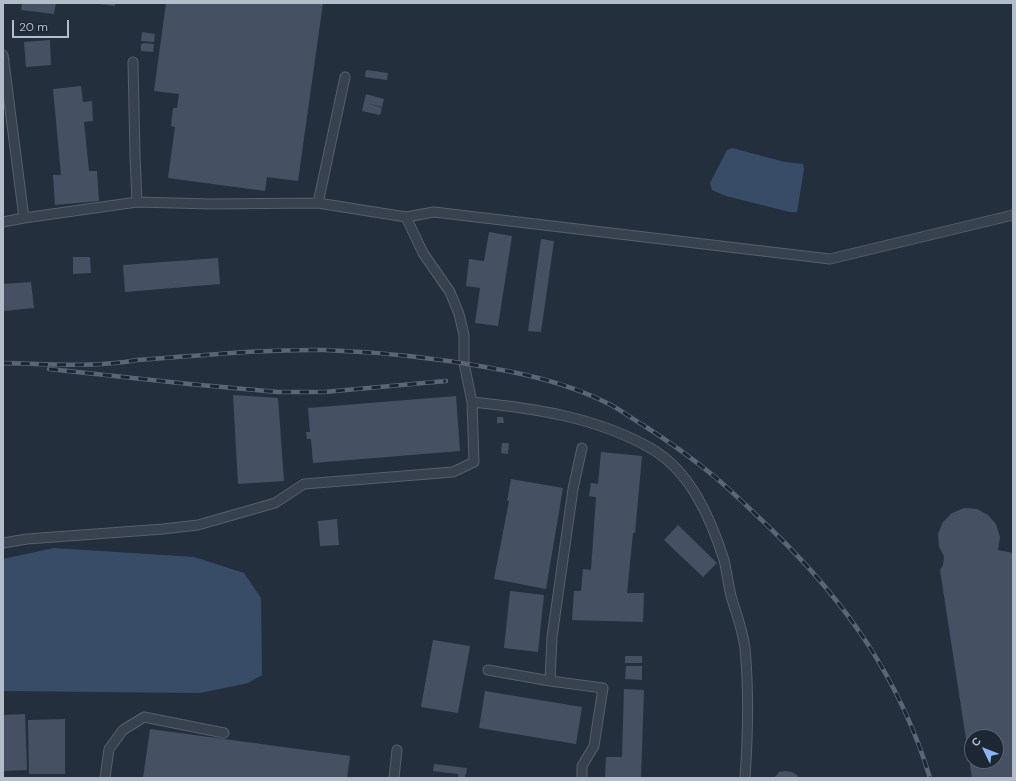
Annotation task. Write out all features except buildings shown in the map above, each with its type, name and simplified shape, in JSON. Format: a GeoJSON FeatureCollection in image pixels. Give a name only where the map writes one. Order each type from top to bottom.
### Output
{"type":"FeatureCollection","features":[{"type":"Feature","properties":{"kind":"lane"},"geometry":{"type":"LineString","coordinates":[[3,55],[24,218]]}},
{"type":"Feature","properties":{"kind":"lane"},"geometry":{"type":"LineString","coordinates":[[133,62],[135,156],[138,202]]}},
{"type":"Feature","properties":{"kind":"lane"},"geometry":{"type":"LineString","coordinates":[[318,203],[345,77]]}},
{"type":"Feature","properties":{"kind":"lane"},"geometry":{"type":"LineString","coordinates":[[3,222],[138,202],[211,204],[318,203],[406,217],[434,212],[830,260],[1013,215]]}},
{"type":"Feature","properties":{"kind":"lane"},"geometry":{"type":"LineString","coordinates":[[3,543],[198,525],[276,503],[304,484],[453,472],[474,462],[472,402],[464,363],[464,336],[459,314],[450,292],[423,253],[406,217]]}},
{"type":"Feature","properties":{"kind":"lane"},"geometry":{"type":"LineString","coordinates":[[472,402],[515,407],[584,421],[610,429],[652,449],[675,467],[694,490],[713,529],[724,562],[745,646],[748,684],[745,778]]}},
{"type":"Feature","properties":{"kind":"lane"},"geometry":{"type":"LineString","coordinates":[[550,681],[552,637],[573,489],[582,448]]}},
{"type":"Feature","properties":{"kind":"lane"},"geometry":{"type":"LineString","coordinates":[[488,670],[550,681],[603,688],[594,746],[582,766],[582,778]]}},
{"type":"Feature","properties":{"kind":"lane"},"geometry":{"type":"LineString","coordinates":[[105,778],[109,749],[123,730],[144,717],[224,733]]}},
{"type":"Feature","properties":{"kind":"lane"},"geometry":{"type":"LineString","coordinates":[[394,778],[398,750]]}},
{"type":"Feature","properties":{"kind":"water"},"geometry":{"type":"Polygon","coordinates":[[[732,148],[785,162],[803,164],[804,169],[797,212],[790,212],[726,196],[712,190],[710,183],[727,150],[732,148]]]}},
{"type":"Feature","properties":{"kind":"water"},"geometry":{"type":"Polygon","coordinates":[[[54,548],[194,557],[244,573],[261,598],[262,675],[248,683],[200,693],[3,691],[3,559],[54,548]]]}},
{"type":"Feature","properties":{"kind":"railway"},"geometry":{"type":"LineString","coordinates":[[3,363],[87,365],[254,352],[301,350],[345,351],[429,358],[471,364],[537,377],[595,397],[618,409],[671,443],[715,477],[773,531],[824,586],[847,614],[868,644],[886,675],[918,742],[930,778]]}},
{"type":"Feature","properties":{"kind":"railway"},"geometry":{"type":"LineString","coordinates":[[49,369],[278,392],[324,392],[446,381]]}}]}
